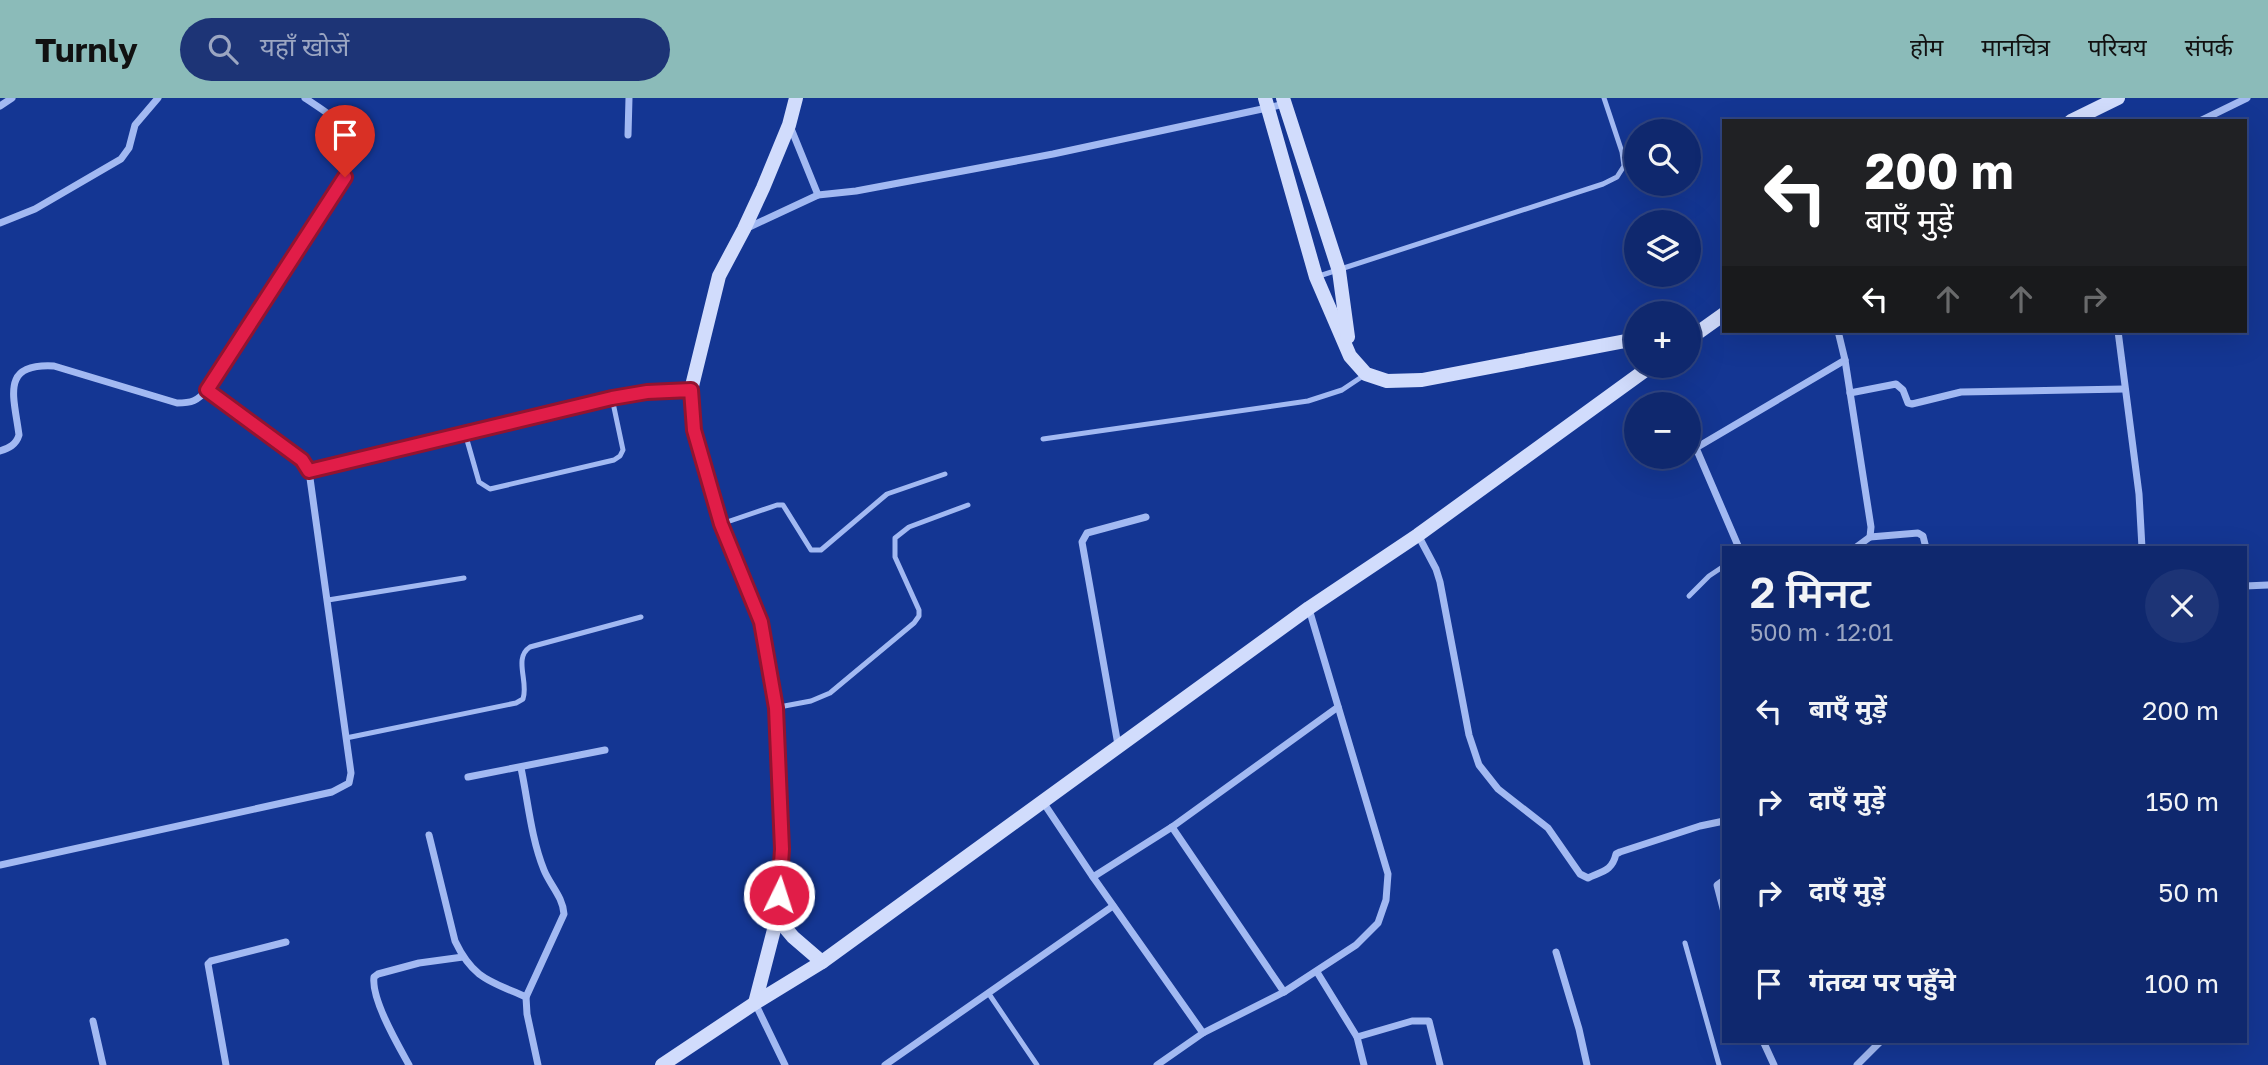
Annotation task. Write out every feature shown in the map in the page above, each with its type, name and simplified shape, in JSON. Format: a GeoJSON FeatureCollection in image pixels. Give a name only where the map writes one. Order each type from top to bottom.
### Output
{"type":"FeatureCollection","features":[{"type":"Feature","properties":{"kind":"street"},"geometry":{"type":"LineString","coordinates":[[0,106],[12,98]]}},
{"type":"Feature","properties":{"kind":"street"},"geometry":{"type":"LineString","coordinates":[[0,223],[35,209],[121,159],[128,148],[135,125],[158,98]]}},
{"type":"Feature","properties":{"kind":"street"},"geometry":{"type":"LineString","coordinates":[[0,451],[11,447],[19,435],[13,388],[15,378],[23,369],[34,365],[54,366],[177,403],[191,403],[207,390],[345,177],[351,163],[352,146],[345,130],[333,117],[305,98]]}},
{"type":"Feature","properties":{"kind":"street"},"geometry":{"type":"LineString","coordinates":[[628,135],[629,98]]}},
{"type":"Feature","properties":{"kind":"street"},"geometry":{"type":"LineString","coordinates":[[785,1065],[755,1003],[777,918],[782,849],[776,708],[761,622],[721,524],[694,430],[691,390],[719,276],[744,229],[789,125],[796,98]]}},
{"type":"Feature","properties":{"kind":"street"},"geometry":{"type":"LineString","coordinates":[[2077,119],[2118,98]]}},
{"type":"Feature","properties":{"kind":"street"},"geometry":{"type":"LineString","coordinates":[[2204,119],[2246,98]]}},
{"type":"Feature","properties":{"kind":"street"},"geometry":{"type":"LineString","coordinates":[[744,229],[818,195],[856,191],[1053,154],[1267,102],[1284,101],[1339,271],[1350,356]]}},
{"type":"Feature","properties":{"kind":"street"},"geometry":{"type":"LineString","coordinates":[[1267,102],[1316,277],[1350,356],[1366,374],[1387,381],[1422,380],[1624,341]]}},
{"type":"Feature","properties":{"kind":"street"},"geometry":{"type":"LineString","coordinates":[[789,125],[818,195]]}},
{"type":"Feature","properties":{"kind":"street"},"geometry":{"type":"LineString","coordinates":[[1701,330],[1722,315]]}},
{"type":"Feature","properties":{"kind":"street"},"geometry":{"type":"LineString","coordinates":[[1701,327],[1707,326]]}},
{"type":"Feature","properties":{"kind":"street"},"geometry":{"type":"LineString","coordinates":[[1838,333],[1871,527],[1870,537]]}},
{"type":"Feature","properties":{"kind":"street"},"geometry":{"type":"LineString","coordinates":[[2118,333],[2139,494],[2142,546]]}},
{"type":"Feature","properties":{"kind":"street"},"geometry":{"type":"LineString","coordinates":[[1701,445],[1845,360]]}},
{"type":"Feature","properties":{"kind":"street"},"geometry":{"type":"LineString","coordinates":[[662,1065],[822,962],[1308,608],[1418,535],[1634,378]]}},
{"type":"Feature","properties":{"kind":"street"},"geometry":{"type":"LineString","coordinates":[[1850,393],[1896,384],[1903,390],[1908,403],[1912,404],[1961,392],[2124,389]]}},
{"type":"Feature","properties":{"kind":"street"},"geometry":{"type":"LineString","coordinates":[[0,864],[342,789],[349,783],[351,773],[309,471],[302,460],[207,390]]}},
{"type":"Feature","properties":{"kind":"street"},"geometry":{"type":"LineString","coordinates":[[309,471],[612,398],[647,392],[691,390]]}},
{"type":"Feature","properties":{"kind":"street"},"geometry":{"type":"LineString","coordinates":[[1701,469],[1738,546]]}},
{"type":"Feature","properties":{"kind":"street"},"geometry":{"type":"LineString","coordinates":[[1119,746],[1082,542],[1087,533],[1146,517]]}},
{"type":"Feature","properties":{"kind":"street"},"geometry":{"type":"LineString","coordinates":[[1859,546],[1870,537],[1918,533],[1923,536],[1926,546]]}},
{"type":"Feature","properties":{"kind":"street"},"geometry":{"type":"LineString","coordinates":[[1418,535],[1440,582],[1469,735],[1479,765],[1498,789],[1548,828],[1580,874],[1588,878],[1611,867],[1616,854],[1620,852],[1722,821]]}},
{"type":"Feature","properties":{"kind":"street"},"geometry":{"type":"LineString","coordinates":[[2247,586],[2268,585]]}},
{"type":"Feature","properties":{"kind":"street"},"geometry":{"type":"LineString","coordinates":[[1157,1065],[1203,1033],[1284,992],[1356,945],[1378,923],[1386,900],[1388,874],[1308,608]]}},
{"type":"Feature","properties":{"kind":"street"},"geometry":{"type":"LineString","coordinates":[[1093,877],[1172,827],[1338,706]]}},
{"type":"Feature","properties":{"kind":"street"},"geometry":{"type":"LineString","coordinates":[[468,777],[604,750]]}},
{"type":"Feature","properties":{"kind":"street"},"geometry":{"type":"LineString","coordinates":[[521,768],[540,857],[549,881],[564,906],[564,914],[526,997],[538,1065]]}},
{"type":"Feature","properties":{"kind":"street"},"geometry":{"type":"LineString","coordinates":[[1042,802],[1203,1033]]}},
{"type":"Feature","properties":{"kind":"street"},"geometry":{"type":"LineString","coordinates":[[1172,827],[1284,992]]}},
{"type":"Feature","properties":{"kind":"street"},"geometry":{"type":"LineString","coordinates":[[429,835],[455,941],[463,957],[481,977],[526,997]]}},
{"type":"Feature","properties":{"kind":"street"},"geometry":{"type":"LineString","coordinates":[[1722,881],[1717,885],[1722,904]]}},
{"type":"Feature","properties":{"kind":"street"},"geometry":{"type":"LineString","coordinates":[[885,1065],[1113,906]]}},
{"type":"Feature","properties":{"kind":"street"},"geometry":{"type":"LineString","coordinates":[[777,918],[793,937],[822,962]]}},
{"type":"Feature","properties":{"kind":"street"},"geometry":{"type":"LineString","coordinates":[[226,1065],[208,964],[286,942]]}},
{"type":"Feature","properties":{"kind":"street"},"geometry":{"type":"LineString","coordinates":[[1556,952],[1587,1065]]}},
{"type":"Feature","properties":{"kind":"street"},"geometry":{"type":"LineString","coordinates":[[409,1065],[390,1029],[375,990],[374,977],[419,962],[463,957]]}},
{"type":"Feature","properties":{"kind":"street"},"geometry":{"type":"LineString","coordinates":[[1317,972],[1357,1037],[1364,1065]]}},
{"type":"Feature","properties":{"kind":"street"},"geometry":{"type":"LineString","coordinates":[[93,1021],[103,1065]]}},
{"type":"Feature","properties":{"kind":"street"},"geometry":{"type":"LineString","coordinates":[[1357,1037],[1412,1021],[1429,1021],[1440,1065]]}},
{"type":"Feature","properties":{"kind":"street"},"geometry":{"type":"LineString","coordinates":[[1764,1043],[1774,1065]]}},
{"type":"Feature","properties":{"kind":"street"},"geometry":{"type":"LineString","coordinates":[[1857,1065],[1879,1043]]}},
{"type":"Feature","properties":{"kind":"lane"},"geometry":{"type":"LineString","coordinates":[[1316,277],[1603,184],[1617,177],[1624,166],[1622,152],[1604,98]]}},
{"type":"Feature","properties":{"kind":"lane"},"geometry":{"type":"LineString","coordinates":[[1043,439],[1308,401],[1342,390],[1366,374]]}},
{"type":"Feature","properties":{"kind":"lane"},"geometry":{"type":"LineString","coordinates":[[466,433],[479,482],[490,489],[614,460],[623,450],[612,398]]}},
{"type":"Feature","properties":{"kind":"lane"},"geometry":{"type":"LineString","coordinates":[[721,524],[776,505],[783,506],[811,550],[816,552],[887,494],[944,474]]}},
{"type":"Feature","properties":{"kind":"lane"},"geometry":{"type":"LineString","coordinates":[[776,708],[811,701],[830,693],[914,623],[919,616],[919,610],[895,557],[895,538],[909,527],[968,505]]}},
{"type":"Feature","properties":{"kind":"lane"},"geometry":{"type":"LineString","coordinates":[[1689,596],[1722,567]]}},
{"type":"Feature","properties":{"kind":"lane"},"geometry":{"type":"LineString","coordinates":[[328,600],[464,578]]}},
{"type":"Feature","properties":{"kind":"lane"},"geometry":{"type":"LineString","coordinates":[[346,738],[516,703],[523,699],[526,691],[521,658],[524,651],[530,647],[641,617]]}},
{"type":"Feature","properties":{"kind":"lane"},"geometry":{"type":"LineString","coordinates":[[1685,943],[1719,1065]]}},
{"type":"Feature","properties":{"kind":"lane"},"geometry":{"type":"LineString","coordinates":[[989,994],[1037,1065]]}},
{"type":"Feature","properties":{"kind":"route"},"geometry":{"type":"LineString","coordinates":[[345,177],[207,390],[302,460],[309,471],[612,398],[647,392],[691,390],[694,430],[721,524],[761,622],[776,708],[782,849],[779,895]]}}]}
